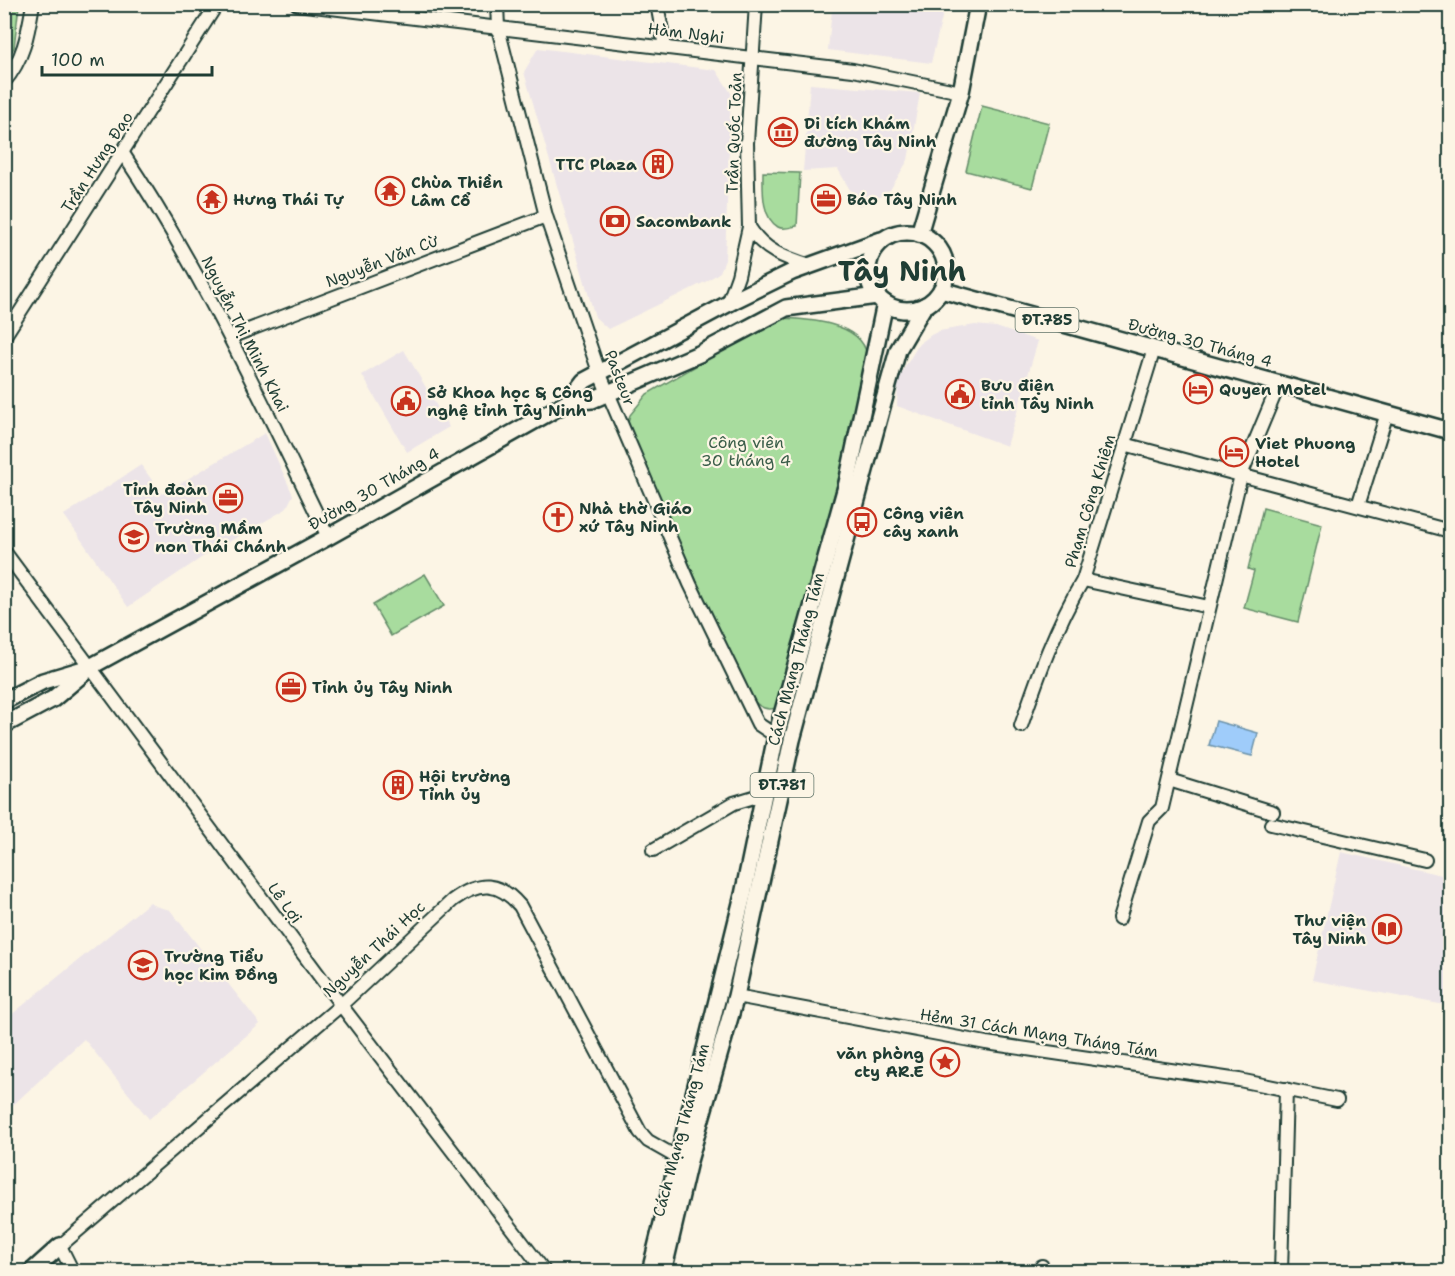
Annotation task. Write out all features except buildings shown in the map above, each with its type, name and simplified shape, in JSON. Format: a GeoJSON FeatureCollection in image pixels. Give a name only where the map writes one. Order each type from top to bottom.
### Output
{"type":"FeatureCollection","features":[{"type":"Feature","properties":{"kind":"main road"},"geometry":{"type":"LineString","coordinates":[[919,234],[962,92],[978,4]]}},
{"type":"Feature","properties":{"kind":"main road"},"geometry":{"type":"LineString","coordinates":[[900,232],[919,234],[930,239],[938,247],[946,267],[945,279],[941,290],[933,300],[924,306],[902,310],[881,300],[868,279],[867,268],[870,257],[881,240],[900,232]]}},
{"type":"Feature","properties":{"kind":"main road","name":"Đường 30 Tháng 4"},"geometry":{"type":"LineString","coordinates":[[4,700],[43,681],[90,667],[328,537],[568,402],[584,381],[599,372],[728,304],[792,272],[881,240]]}},
{"type":"Feature","properties":{"kind":"main road","name":"Đường 30 Tháng 4"},"geometry":{"type":"LineString","coordinates":[[941,290],[1450,431]]}},
{"type":"Feature","properties":{"kind":"main road","name":"Đường 30 Tháng 4"},"geometry":{"type":"LineString","coordinates":[[568,402],[587,401],[699,354],[786,308],[881,300]]}},
{"type":"Feature","properties":{"kind":"main road","name":"Cách Mạng Tháng Tám"},"geometry":{"type":"LineString","coordinates":[[663,1272],[684,1159],[776,736],[847,483],[881,300]]}},
{"type":"Feature","properties":{"kind":"main road","name":"Cách Mạng Tháng Tám"},"geometry":{"type":"LineString","coordinates":[[650,1272],[736,996],[792,740],[898,350],[924,306]]}},
{"type":"Feature","properties":{"kind":"main road"},"geometry":{"type":"LineString","coordinates":[[4,725],[53,699],[90,667]]}},
{"type":"Feature","properties":{"kind":"main road"},"geometry":{"type":"LineString","coordinates":[[776,736],[792,740]]}},
{"type":"Feature","properties":{"kind":"main road"},"geometry":{"type":"LineString","coordinates":[[764,794],[780,797]]}},
{"type":"Feature","properties":{"kind":"main road"},"geometry":{"type":"LineString","coordinates":[[733,937],[748,940]]}},
{"type":"Feature","properties":{"kind":"main road","name":"Nguyễn Thái Học"},"geometry":{"type":"LineString","coordinates":[[30,1272],[60,1246]]}},
{"type":"Feature","properties":{"kind":"street"},"geometry":{"type":"LineString","coordinates":[[4,82],[21,56],[33,4]]}},
{"type":"Feature","properties":{"kind":"street","name":"Trần Hưng Đạo"},"geometry":{"type":"LineString","coordinates":[[4,337],[217,4]]}},
{"type":"Feature","properties":{"kind":"street","name":"Hàm Nghi"},"geometry":{"type":"LineString","coordinates":[[297,4],[853,70],[962,92]]}},
{"type":"Feature","properties":{"kind":"street","name":"Pasteur"},"geometry":{"type":"LineString","coordinates":[[497,4],[498,28],[546,216],[607,393],[690,584],[758,724],[776,736]]}},
{"type":"Feature","properties":{"kind":"street"},"geometry":{"type":"LineString","coordinates":[[657,4],[665,47]]}},
{"type":"Feature","properties":{"kind":"street","name":"Trần Quốc Toản"},"geometry":{"type":"LineString","coordinates":[[728,304],[738,276],[749,227],[747,154],[756,4]]}},
{"type":"Feature","properties":{"kind":"street","name":"Nguyễn Thị Minh Khai"},"geometry":{"type":"LineString","coordinates":[[122,152],[158,205],[230,337],[328,537]]}},
{"type":"Feature","properties":{"kind":"street","name":"Nguyễn Văn Cừ"},"geometry":{"type":"LineString","coordinates":[[230,337],[546,216]]}},
{"type":"Feature","properties":{"kind":"street"},"geometry":{"type":"LineString","coordinates":[[749,227],[757,239],[774,252],[810,266]]}},
{"type":"Feature","properties":{"kind":"street","name":"Phạm Công Khiêm"},"geometry":{"type":"LineString","coordinates":[[1021,726],[1067,606],[1083,580],[1154,349]]}},
{"type":"Feature","properties":{"kind":"street"},"geometry":{"type":"LineString","coordinates":[[1119,919],[1149,820],[1162,808],[1241,475],[1279,384]]}},
{"type":"Feature","properties":{"kind":"street"},"geometry":{"type":"LineString","coordinates":[[1358,506],[1387,413]]}},
{"type":"Feature","properties":{"kind":"street"},"geometry":{"type":"LineString","coordinates":[[1124,444],[1450,531]]}},
{"type":"Feature","properties":{"kind":"street","name":"Lê Lợi"},"geometry":{"type":"LineString","coordinates":[[4,551],[340,1005],[545,1272]]}},
{"type":"Feature","properties":{"kind":"street"},"geometry":{"type":"LineString","coordinates":[[1083,580],[1209,608]]}},
{"type":"Feature","properties":{"kind":"street"},"geometry":{"type":"LineString","coordinates":[[1169,780],[1272,818],[1425,860]]}},
{"type":"Feature","properties":{"kind":"street"},"geometry":{"type":"LineString","coordinates":[[653,850],[734,803],[764,794]]}},
{"type":"Feature","properties":{"kind":"street","name":"Nguyễn Thái Học"},"geometry":{"type":"LineString","coordinates":[[60,1246],[340,1005],[459,896],[484,886],[496,887],[509,892],[520,906],[640,1132],[648,1141],[684,1159]]}},
{"type":"Feature","properties":{"kind":"street","name":"Hẻm 31 Cách Mạng Tháng Tám"},"geometry":{"type":"LineString","coordinates":[[736,996],[986,1043],[1239,1080],[1338,1100]]}},
{"type":"Feature","properties":{"kind":"street"},"geometry":{"type":"LineString","coordinates":[[1281,1272],[1286,1089]]}},
{"type":"Feature","properties":{"kind":"street"},"geometry":{"type":"LineString","coordinates":[[60,1246],[74,1272]]}},
{"type":"Feature","properties":{"kind":"shaded area"},"geometry":{"type":"Polygon","coordinates":[[[945,4],[931,63],[828,50],[832,9],[807,5],[945,4]]]}},
{"type":"Feature","properties":{"kind":"shaded area","name":"TTC Plaza"},"geometry":{"type":"Polygon","coordinates":[[[538,48],[716,70],[731,93],[725,260],[720,272],[707,281],[608,329],[595,317],[524,72],[538,48]]]}},
{"type":"Feature","properties":{"kind":"shaded area"},"geometry":{"type":"Polygon","coordinates":[[[810,84],[920,93],[908,160],[890,190],[859,206],[838,169],[803,171],[810,84]]]}},
{"type":"Feature","properties":{"kind":"shaded area","name":"Bưu điện tỉnh Tây Ninh"},"geometry":{"type":"Polygon","coordinates":[[[975,325],[996,327],[1038,341],[1007,446],[897,406],[898,382],[919,344],[939,331],[975,325]]]}},
{"type":"Feature","properties":{"kind":"shaded area","name":"Sở Khoa học & Công nghệ tỉnh Tây Ninh"},"geometry":{"type":"Polygon","coordinates":[[[404,350],[449,427],[407,452],[362,375],[404,350]]]}},
{"type":"Feature","properties":{"kind":"shaded area"},"geometry":{"type":"Polygon","coordinates":[[[265,433],[293,495],[286,509],[201,558],[128,607],[64,515],[141,465],[162,494],[265,433]]]}},
{"type":"Feature","properties":{"kind":"shaded area","name":"Thư viện Tây Ninh"},"geometry":{"type":"Polygon","coordinates":[[[1341,852],[1450,877],[1450,1006],[1312,980],[1341,852]]]}},
{"type":"Feature","properties":{"kind":"shaded area","name":"Trường Tiểu học Kim Đồng"},"geometry":{"type":"Polygon","coordinates":[[[150,902],[155,906],[170,910],[260,1024],[149,1119],[84,1039],[12,1106],[5,1095],[5,1020],[150,902]]]}},
{"type":"Feature","properties":{"kind":"green space"},"geometry":{"type":"Polygon","coordinates":[[[5,4],[19,5],[14,47],[5,63],[5,4]]]}},
{"type":"Feature","properties":{"kind":"green space"},"geometry":{"type":"Polygon","coordinates":[[[982,106],[1049,123],[1032,188],[966,171],[982,106]]]}},
{"type":"Feature","properties":{"kind":"green space"},"geometry":{"type":"Polygon","coordinates":[[[763,172],[800,173],[797,226],[780,228],[768,217],[764,202],[763,172]]]}},
{"type":"Feature","properties":{"kind":"green space","name":"Công viên 30 tháng 4"},"geometry":{"type":"Polygon","coordinates":[[[779,318],[817,321],[843,329],[863,344],[867,360],[786,685],[776,708],[765,709],[757,704],[744,687],[627,425],[630,415],[647,394],[779,318]]]}},
{"type":"Feature","properties":{"kind":"green space"},"geometry":{"type":"Polygon","coordinates":[[[1263,508],[1322,524],[1298,622],[1244,608],[1254,571],[1248,569],[1263,508]]]}},
{"type":"Feature","properties":{"kind":"green space"},"geometry":{"type":"Polygon","coordinates":[[[425,574],[444,606],[391,636],[373,605],[425,574]]]}},
{"type":"Feature","properties":{"kind":"water"},"geometry":{"type":"Polygon","coordinates":[[[1216,721],[1258,733],[1252,756],[1209,745],[1216,721]]]}},
{"type":"Feature","properties":{"kind":"place","name":"Di tích Khám đường Tây Ninh"},"geometry":{"type":"Point","coordinates":[783,132]}},
{"type":"Feature","properties":{"kind":"place","name":"TTC Plaza"},"geometry":{"type":"Point","coordinates":[658,164]}},
{"type":"Feature","properties":{"kind":"place","name":"Chùa Thiền Lâm Cổ"},"geometry":{"type":"Point","coordinates":[390,191]}},
{"type":"Feature","properties":{"kind":"place","name":"Hưng Thái Tự"},"geometry":{"type":"Point","coordinates":[212,199]}},
{"type":"Feature","properties":{"kind":"place","name":"Báo Tây Ninh"},"geometry":{"type":"Point","coordinates":[826,199]}},
{"type":"Feature","properties":{"kind":"place","name":"Sacombank"},"geometry":{"type":"Point","coordinates":[615,221]}},
{"type":"Feature","properties":{"kind":"place","name":"Quyen Motel"},"geometry":{"type":"Point","coordinates":[1198,389]}},
{"type":"Feature","properties":{"kind":"place","name":"Bưu điện tỉnh Tây Ninh"},"geometry":{"type":"Point","coordinates":[960,394]}},
{"type":"Feature","properties":{"kind":"place","name":"Sở Khoa học & Công nghệ tỉnh Tây Ninh"},"geometry":{"type":"Point","coordinates":[406,401]}},
{"type":"Feature","properties":{"kind":"place","name":"Viet Phuong Hotel"},"geometry":{"type":"Point","coordinates":[1234,452]}},
{"type":"Feature","properties":{"kind":"place","name":"Tỉnh đoàn Tây Ninh"},"geometry":{"type":"Point","coordinates":[228,498]}},
{"type":"Feature","properties":{"kind":"place","name":"Nhà thờ Giáo xứ Tây Ninh"},"geometry":{"type":"Point","coordinates":[558,517]}},
{"type":"Feature","properties":{"kind":"place","name":"Công viên cây xanh"},"geometry":{"type":"Point","coordinates":[862,522]}},
{"type":"Feature","properties":{"kind":"place","name":"Trường Mầm non Thái Chánh"},"geometry":{"type":"Point","coordinates":[134,537]}},
{"type":"Feature","properties":{"kind":"place","name":"Tỉnh ủy Tây Ninh"},"geometry":{"type":"Point","coordinates":[291,687]}},
{"type":"Feature","properties":{"kind":"place","name":"Hội trường Tỉnh ủy"},"geometry":{"type":"Point","coordinates":[398,785]}},
{"type":"Feature","properties":{"kind":"place","name":"Thư viện Tây Ninh"},"geometry":{"type":"Point","coordinates":[1387,929]}},
{"type":"Feature","properties":{"kind":"place","name":"Trường Tiểu học Kim Đồng"},"geometry":{"type":"Point","coordinates":[143,965]}},
{"type":"Feature","properties":{"kind":"place","name":"văn phòng cty AR.E"},"geometry":{"type":"Point","coordinates":[945,1062]}},
{"type":"Feature","properties":{"kind":"district","name":"Tây Ninh"},"geometry":{"type":"Point","coordinates":[902,271]}}]}
